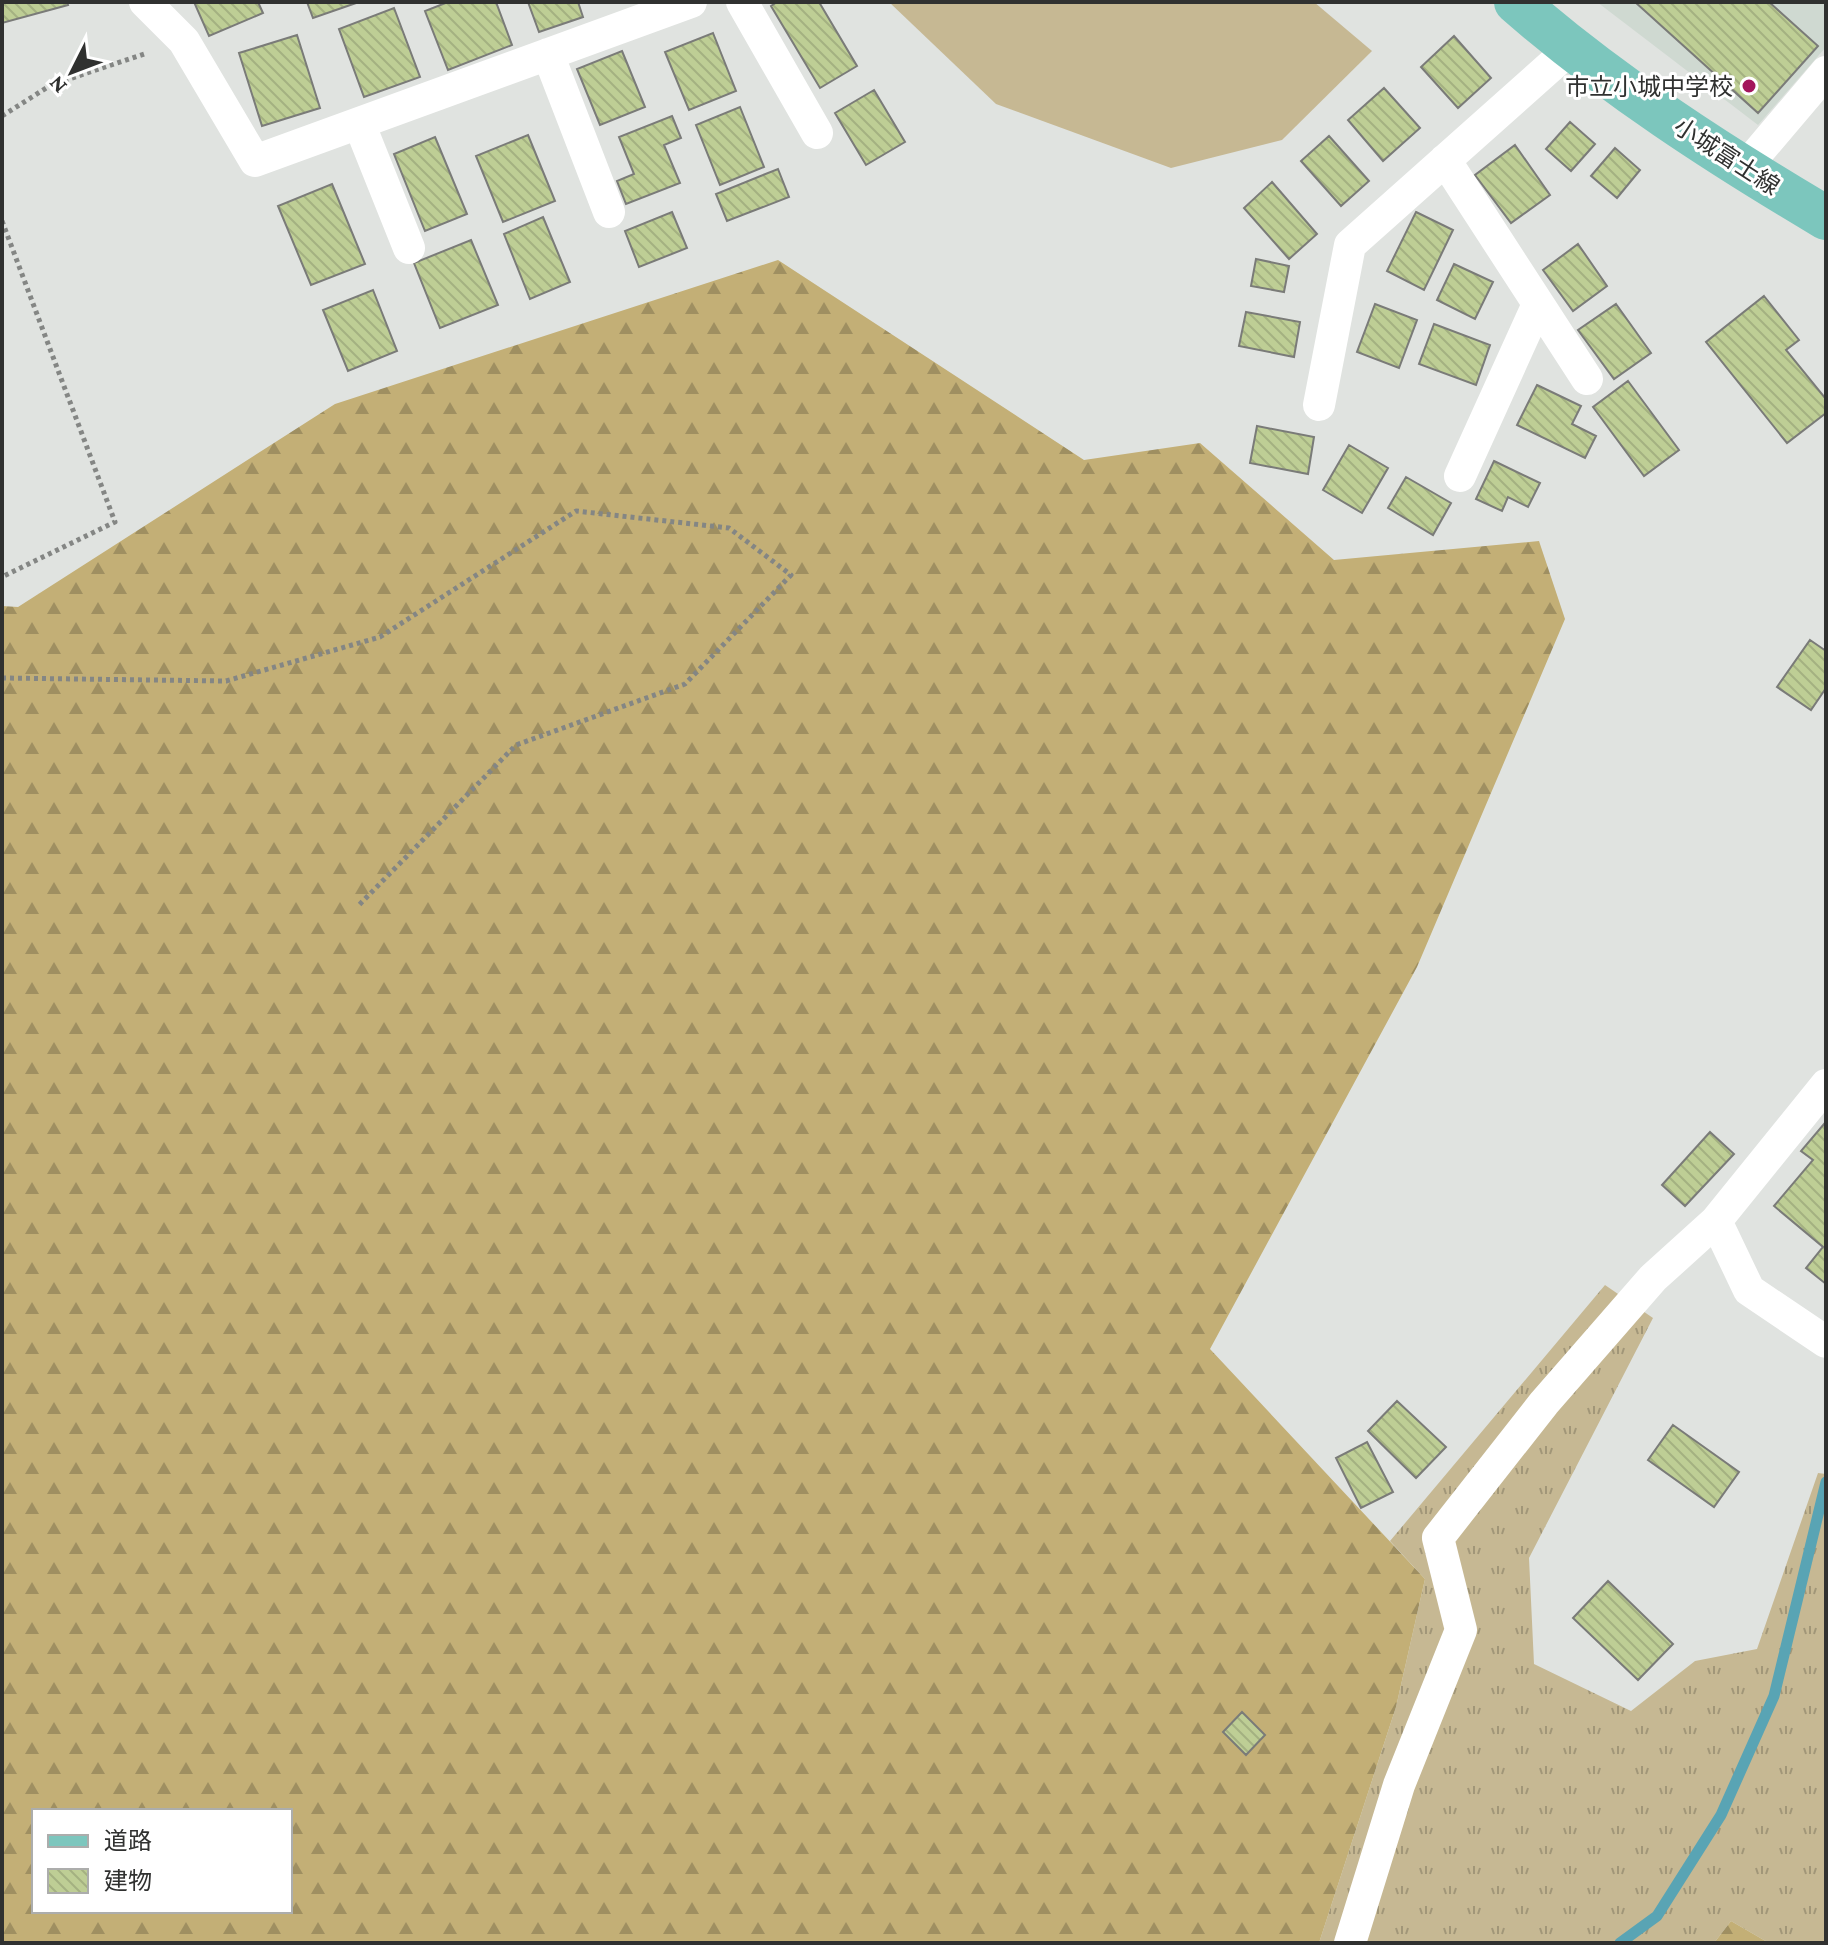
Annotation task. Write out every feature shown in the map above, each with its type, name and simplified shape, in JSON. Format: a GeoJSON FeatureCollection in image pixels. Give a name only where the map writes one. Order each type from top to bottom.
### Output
{"type":"FeatureCollection","features":[{"type":"Feature","properties":{"kind":"main road","name":"小城富士線"},"geometry":{"type":"LineString","coordinates":[[1516,2],[1570,49],[1743,170],[1826,218]]}},
{"type":"Feature","properties":{"kind":"street"},"geometry":{"type":"LineString","coordinates":[[145,2],[184,41],[255,161],[691,2]]}},
{"type":"Feature","properties":{"kind":"street"},"geometry":{"type":"LineString","coordinates":[[178,2],[184,15],[184,41]]}},
{"type":"Feature","properties":{"kind":"street"},"geometry":{"type":"LineString","coordinates":[[742,2],[817,133]]}},
{"type":"Feature","properties":{"kind":"street"},"geometry":{"type":"LineString","coordinates":[[1319,405],[1350,245],[1570,49]]}},
{"type":"Feature","properties":{"kind":"street"},"geometry":{"type":"LineString","coordinates":[[548,54],[609,212]]}},
{"type":"Feature","properties":{"kind":"street"},"geometry":{"type":"LineString","coordinates":[[1743,170],[1826,72]]}},
{"type":"Feature","properties":{"kind":"street"},"geometry":{"type":"LineString","coordinates":[[359,123],[409,248]]}},
{"type":"Feature","properties":{"kind":"street"},"geometry":{"type":"LineString","coordinates":[[1445,160],[1587,379]]}},
{"type":"Feature","properties":{"kind":"street"},"geometry":{"type":"LineString","coordinates":[[1460,476],[1538,304]]}},
{"type":"Feature","properties":{"kind":"street"},"geometry":{"type":"LineString","coordinates":[[1350,1943],[1399,1785],[1461,1630],[1438,1538],[1544,1403],[1653,1278],[1716,1221],[1826,1085]]}},
{"type":"Feature","properties":{"kind":"street"},"geometry":{"type":"LineString","coordinates":[[1716,1221],[1749,1290],[1826,1342]]}},
{"type":"Feature","properties":{"kind":"path"},"geometry":{"type":"LineString","coordinates":[[2,116],[51,85],[184,41]]}},
{"type":"Feature","properties":{"kind":"path"},"geometry":{"type":"LineString","coordinates":[[2,221],[115,522],[2,577]]}},
{"type":"Feature","properties":{"kind":"path"},"geometry":{"type":"LineString","coordinates":[[2,678],[226,681],[380,637],[576,511],[729,528],[791,575],[685,684],[516,745],[359,905]]}},
{"type":"Feature","properties":{"kind":"shaded area","name":"市立小城中学校"},"geometry":{"type":"Polygon","coordinates":[[[1597,2],[1826,2],[1826,47],[1758,125],[1597,2]]]}},
{"type":"Feature","properties":{"kind":"green space"},"geometry":{"type":"Polygon","coordinates":[[[889,2],[1314,2],[1372,51],[1282,140],[1171,168],[996,104],[889,2]]]}},
{"type":"Feature","properties":{"kind":"green space"},"geometry":{"type":"Polygon","coordinates":[[[778,260],[1084,460],[1200,443],[1334,560],[1539,541],[1565,619],[1417,967],[1210,1349],[1425,1579],[1396,1707],[1319,1943],[2,1943],[2,606],[18,607],[335,404],[778,260]]]}},
{"type":"Feature","properties":{"kind":"green space"},"geometry":{"type":"Polygon","coordinates":[[[1605,1285],[1653,1318],[1529,1558],[1534,1664],[1631,1711],[1695,1661],[1757,1649],[1818,1473],[1826,1474],[1826,1943],[1769,1943],[1731,1921],[1714,1943],[1319,1943],[1396,1707],[1425,1579],[1390,1541],[1605,1285]]]}},
{"type":"Feature","properties":{"kind":"green space"},"geometry":{"type":"Polygon","coordinates":[[[1731,1921],[1769,1943],[1714,1943],[1731,1921]]]}},
{"type":"Feature","properties":{"kind":"building"},"geometry":{"type":"Polygon","coordinates":[[[2,2],[67,2],[68,5],[2,23],[2,2]]]}},
{"type":"Feature","properties":{"kind":"building"},"geometry":{"type":"Polygon","coordinates":[[[194,2],[258,2],[263,13],[209,36],[194,2]]]}},
{"type":"Feature","properties":{"kind":"building"},"geometry":{"type":"Polygon","coordinates":[[[307,2],[359,2],[313,18],[307,2]]]}},
{"type":"Feature","properties":{"kind":"building"},"geometry":{"type":"Polygon","coordinates":[[[448,2],[496,2],[512,45],[448,70],[425,11],[448,2]]]}},
{"type":"Feature","properties":{"kind":"building"},"geometry":{"type":"Polygon","coordinates":[[[528,2],[578,2],[583,17],[539,32],[528,2]]]}},
{"type":"Feature","properties":{"kind":"building"},"geometry":{"type":"Polygon","coordinates":[[[777,2],[819,2],[857,66],[820,88],[771,6],[777,2]]]}},
{"type":"Feature","properties":{"kind":"building","name":"市立小城中学校"},"geometry":{"type":"Polygon","coordinates":[[[1635,2],[1769,2],[1818,46],[1758,113],[1635,2]]]}},
{"type":"Feature","properties":{"kind":"building"},"geometry":{"type":"Polygon","coordinates":[[[394,8],[420,77],[364,97],[339,29],[394,8]]]}},
{"type":"Feature","properties":{"kind":"building"},"geometry":{"type":"Polygon","coordinates":[[[713,33],[736,91],[689,110],[665,52],[713,33]]]}},
{"type":"Feature","properties":{"kind":"building"},"geometry":{"type":"Polygon","coordinates":[[[297,35],[320,108],[262,126],[239,53],[297,35]]]}},
{"type":"Feature","properties":{"kind":"building"},"geometry":{"type":"Polygon","coordinates":[[[1454,36],[1491,78],[1458,108],[1421,67],[1454,36]]]}},
{"type":"Feature","properties":{"kind":"building"},"geometry":{"type":"Polygon","coordinates":[[[622,51],[645,107],[600,125],[577,69],[622,51]]]}},
{"type":"Feature","properties":{"kind":"building"},"geometry":{"type":"Polygon","coordinates":[[[1384,88],[1420,128],[1383,161],[1348,120],[1384,88]]]}},
{"type":"Feature","properties":{"kind":"building"},"geometry":{"type":"Polygon","coordinates":[[[874,90],[905,142],[866,165],[835,113],[874,90]]]}},
{"type":"Feature","properties":{"kind":"building"},"geometry":{"type":"Polygon","coordinates":[[[740,107],[764,167],[720,185],[696,125],[740,107]]]}},
{"type":"Feature","properties":{"kind":"building"},"geometry":{"type":"Polygon","coordinates":[[[672,116],[681,138],[664,145],[680,183],[626,204],[617,181],[634,174],[619,137],[672,116]]]}},
{"type":"Feature","properties":{"kind":"building"},"geometry":{"type":"Polygon","coordinates":[[[1570,122],[1595,144],[1571,171],[1546,149],[1570,122]]]}},
{"type":"Feature","properties":{"kind":"building"},"geometry":{"type":"Polygon","coordinates":[[[528,135],[555,201],[503,222],[476,156],[528,135]]]}},
{"type":"Feature","properties":{"kind":"building"},"geometry":{"type":"Polygon","coordinates":[[[1329,136],[1369,181],[1341,206],[1301,161],[1329,136]]]}},
{"type":"Feature","properties":{"kind":"building"},"geometry":{"type":"Polygon","coordinates":[[[435,137],[467,214],[425,231],[394,154],[435,137]]]}},
{"type":"Feature","properties":{"kind":"building"},"geometry":{"type":"Polygon","coordinates":[[[1515,145],[1550,195],[1511,223],[1475,175],[1515,145]]]}},
{"type":"Feature","properties":{"kind":"building"},"geometry":{"type":"Polygon","coordinates":[[[1615,148],[1640,170],[1617,198],[1591,176],[1615,148]]]}},
{"type":"Feature","properties":{"kind":"building"},"geometry":{"type":"Polygon","coordinates":[[[778,169],[789,197],[727,221],[716,194],[778,169]]]}},
{"type":"Feature","properties":{"kind":"building"},"geometry":{"type":"Polygon","coordinates":[[[1272,182],[1317,234],[1289,259],[1244,208],[1272,182]]]}},
{"type":"Feature","properties":{"kind":"building"},"geometry":{"type":"Polygon","coordinates":[[[332,184],[365,264],[311,285],[278,206],[332,184]]]}},
{"type":"Feature","properties":{"kind":"building"},"geometry":{"type":"Polygon","coordinates":[[[672,212],[687,248],[639,267],[625,231],[672,212]]]}},
{"type":"Feature","properties":{"kind":"building"},"geometry":{"type":"Polygon","coordinates":[[[1416,212],[1453,230],[1424,290],[1387,271],[1416,212]]]}},
{"type":"Feature","properties":{"kind":"building"},"geometry":{"type":"Polygon","coordinates":[[[543,217],[570,282],[530,299],[504,234],[543,217]]]}},
{"type":"Feature","properties":{"kind":"building"},"geometry":{"type":"Polygon","coordinates":[[[471,240],[498,305],[440,328],[414,263],[471,240]]]}},
{"type":"Feature","properties":{"kind":"building"},"geometry":{"type":"Polygon","coordinates":[[[1578,244],[1607,286],[1573,311],[1543,270],[1578,244]]]}},
{"type":"Feature","properties":{"kind":"building"},"geometry":{"type":"Polygon","coordinates":[[[1256,259],[1289,266],[1284,292],[1251,286],[1256,259]]]}},
{"type":"Feature","properties":{"kind":"building"},"geometry":{"type":"Polygon","coordinates":[[[1454,264],[1493,282],[1475,319],[1437,300],[1454,264]]]}},
{"type":"Feature","properties":{"kind":"building"},"geometry":{"type":"Polygon","coordinates":[[[373,290],[397,351],[348,371],[323,310],[373,290]]]}},
{"type":"Feature","properties":{"kind":"building"},"geometry":{"type":"Polygon","coordinates":[[[1764,296],[1799,340],[1786,350],[1826,399],[1826,413],[1787,443],[1706,342],[1764,296]]]}},
{"type":"Feature","properties":{"kind":"building"},"geometry":{"type":"Polygon","coordinates":[[[1375,304],[1417,320],[1399,368],[1357,352],[1375,304]]]}},
{"type":"Feature","properties":{"kind":"building"},"geometry":{"type":"Polygon","coordinates":[[[1616,304],[1651,353],[1614,379],[1578,330],[1616,304]]]}},
{"type":"Feature","properties":{"kind":"building"},"geometry":{"type":"Polygon","coordinates":[[[1246,312],[1300,322],[1294,357],[1239,346],[1246,312]]]}},
{"type":"Feature","properties":{"kind":"building"},"geometry":{"type":"Polygon","coordinates":[[[1434,324],[1490,345],[1476,385],[1419,364],[1434,324]]]}},
{"type":"Feature","properties":{"kind":"building"},"geometry":{"type":"Polygon","coordinates":[[[1628,381],[1679,450],[1644,476],[1593,407],[1628,381]]]}},
{"type":"Feature","properties":{"kind":"building"},"geometry":{"type":"Polygon","coordinates":[[[1537,385],[1581,406],[1572,424],[1596,436],[1585,458],[1517,425],[1537,385]]]}},
{"type":"Feature","properties":{"kind":"building"},"geometry":{"type":"Polygon","coordinates":[[[1257,426],[1314,437],[1308,474],[1250,463],[1257,426]]]}},
{"type":"Feature","properties":{"kind":"building"},"geometry":{"type":"Polygon","coordinates":[[[1349,445],[1388,468],[1362,513],[1323,490],[1349,445]]]}},
{"type":"Feature","properties":{"kind":"building"},"geometry":{"type":"Polygon","coordinates":[[[1494,461],[1540,483],[1528,507],[1508,497],[1502,511],[1476,499],[1494,461]]]}},
{"type":"Feature","properties":{"kind":"building"},"geometry":{"type":"Polygon","coordinates":[[[1406,477],[1451,503],[1433,535],[1388,508],[1406,477]]]}},
{"type":"Feature","properties":{"kind":"building"},"geometry":{"type":"Polygon","coordinates":[[[1810,640],[1826,651],[1826,688],[1811,710],[1777,687],[1810,640]]]}},
{"type":"Feature","properties":{"kind":"building"},"geometry":{"type":"Polygon","coordinates":[[[1824,1124],[1826,1284],[1806,1268],[1823,1247],[1774,1206],[1813,1160],[1801,1151],[1824,1124]]]}},
{"type":"Feature","properties":{"kind":"building"},"geometry":{"type":"Polygon","coordinates":[[[1710,1132],[1734,1154],[1685,1206],[1662,1185],[1710,1132]]]}},
{"type":"Feature","properties":{"kind":"building"},"geometry":{"type":"Polygon","coordinates":[[[1397,1401],[1446,1447],[1416,1478],[1368,1431],[1397,1401]]]}},
{"type":"Feature","properties":{"kind":"building"},"geometry":{"type":"Polygon","coordinates":[[[1673,1425],[1739,1472],[1714,1507],[1648,1460],[1673,1425]]]}},
{"type":"Feature","properties":{"kind":"building"},"geometry":{"type":"Polygon","coordinates":[[[1367,1442],[1393,1492],[1361,1508],[1336,1458],[1367,1442]]]}},
{"type":"Feature","properties":{"kind":"building"},"geometry":{"type":"Polygon","coordinates":[[[1608,1581],[1673,1644],[1638,1680],[1573,1618],[1608,1581]]]}},
{"type":"Feature","properties":{"kind":"building"},"geometry":{"type":"Polygon","coordinates":[[[1242,1712],[1265,1735],[1246,1755],[1223,1732],[1242,1712]]]}},
{"type":"Feature","properties":{"kind":"waterway"},"geometry":{"type":"LineString","coordinates":[[1620,1943],[1657,1916],[1721,1815],[1774,1696],[1826,1482]]}},
{"type":"Feature","properties":{"kind":"place","name":"市立小城中学校"},"geometry":{"type":"Point","coordinates":[1749,86]}}]}
